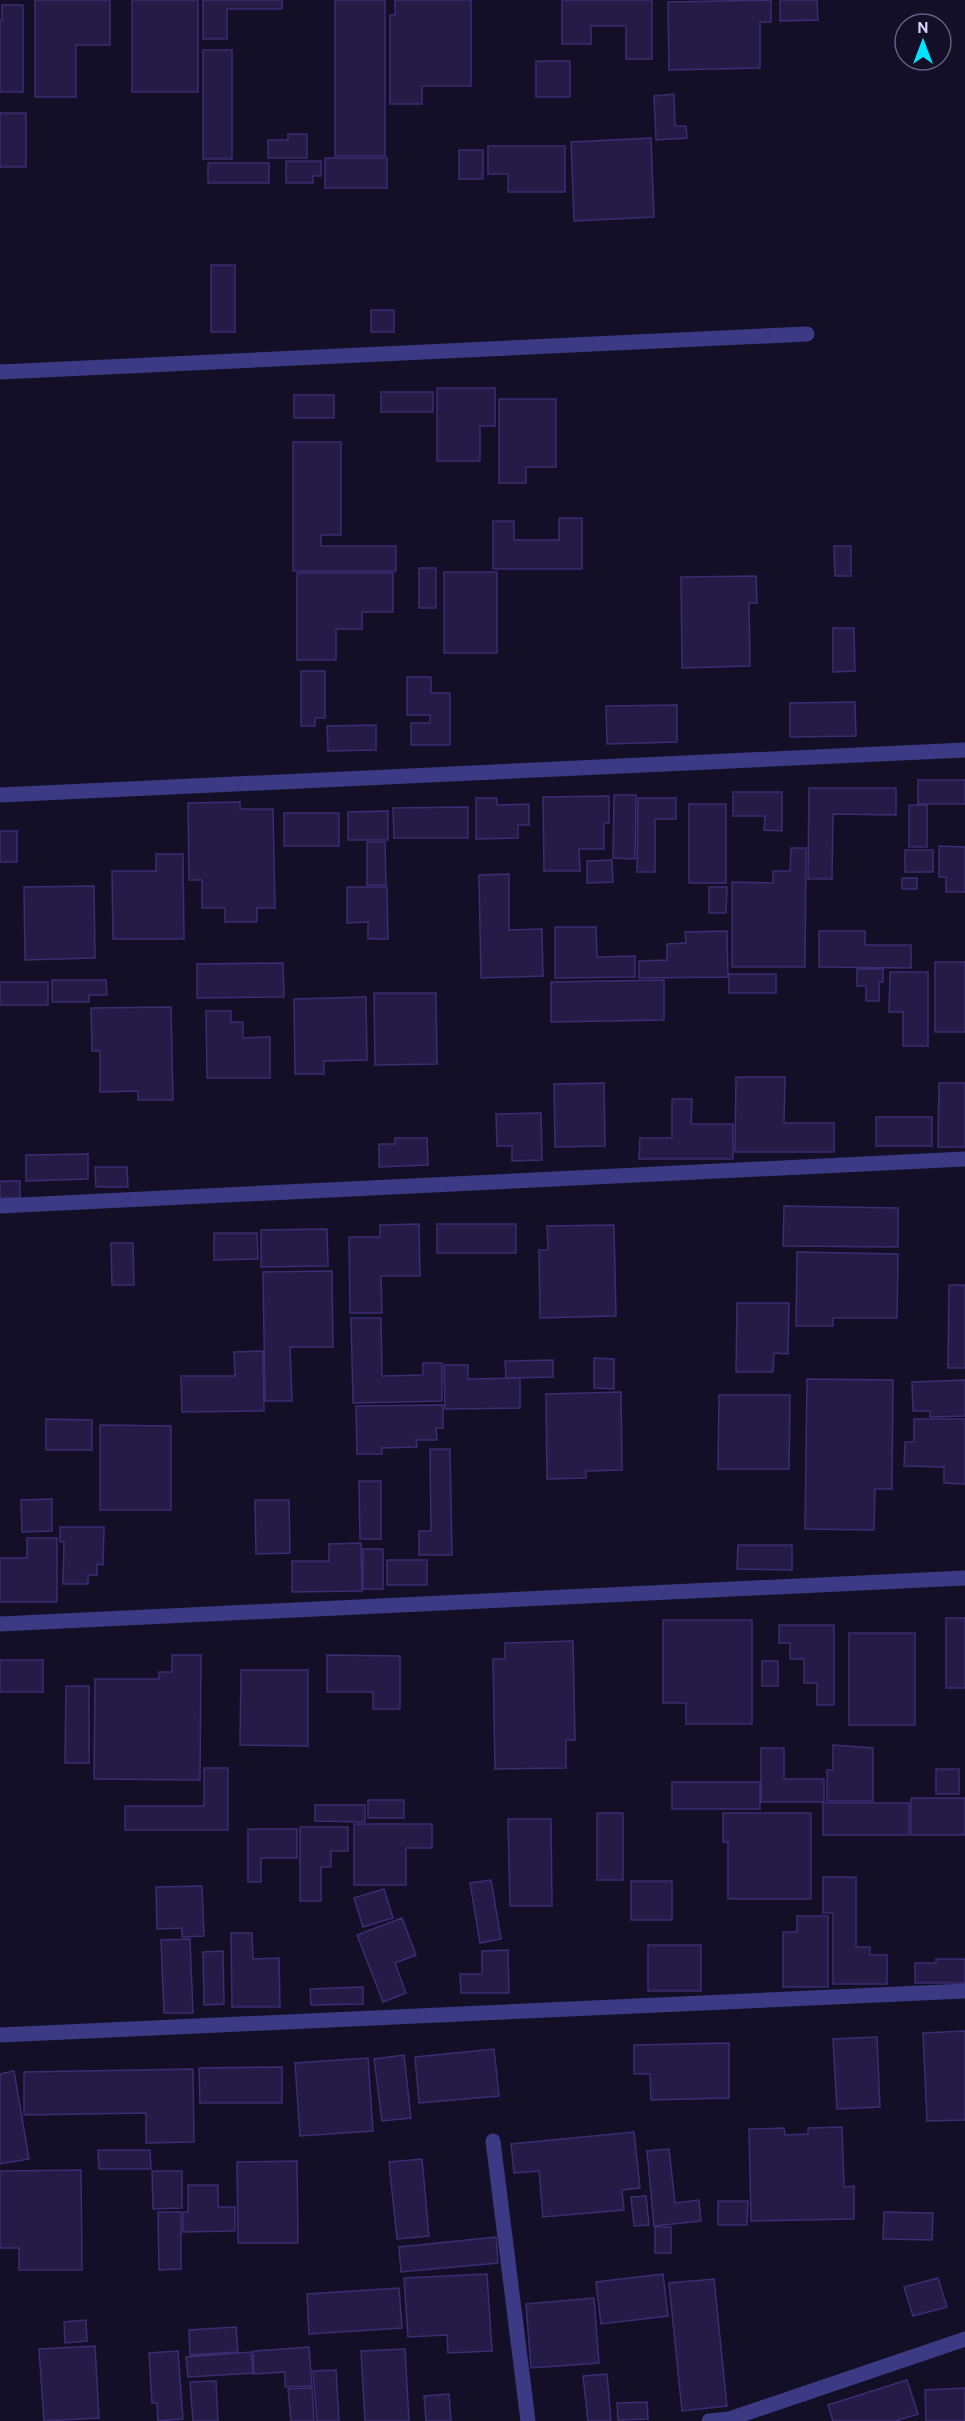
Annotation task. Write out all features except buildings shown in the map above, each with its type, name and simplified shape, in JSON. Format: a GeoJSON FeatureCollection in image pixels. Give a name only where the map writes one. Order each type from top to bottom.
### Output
{"type":"FeatureCollection","features":[{"type":"Feature","properties":{"kind":"street"},"geometry":{"type":"LineString","coordinates":[[0,372],[807,334]]}},
{"type":"Feature","properties":{"kind":"street"},"geometry":{"type":"LineString","coordinates":[[0,795],[965,750]]}},
{"type":"Feature","properties":{"kind":"street"},"geometry":{"type":"LineString","coordinates":[[0,1206],[965,1159]]}},
{"type":"Feature","properties":{"kind":"street"},"geometry":{"type":"LineString","coordinates":[[0,1624],[965,1578]]}},
{"type":"Feature","properties":{"kind":"street"},"geometry":{"type":"LineString","coordinates":[[0,2035],[965,1991]]}},
{"type":"Feature","properties":{"kind":"street"},"geometry":{"type":"LineString","coordinates":[[493,2141],[528,2421]]}},
{"type":"Feature","properties":{"kind":"street"},"geometry":{"type":"LineString","coordinates":[[709,2421],[729,2420],[965,2339]]}}]}
